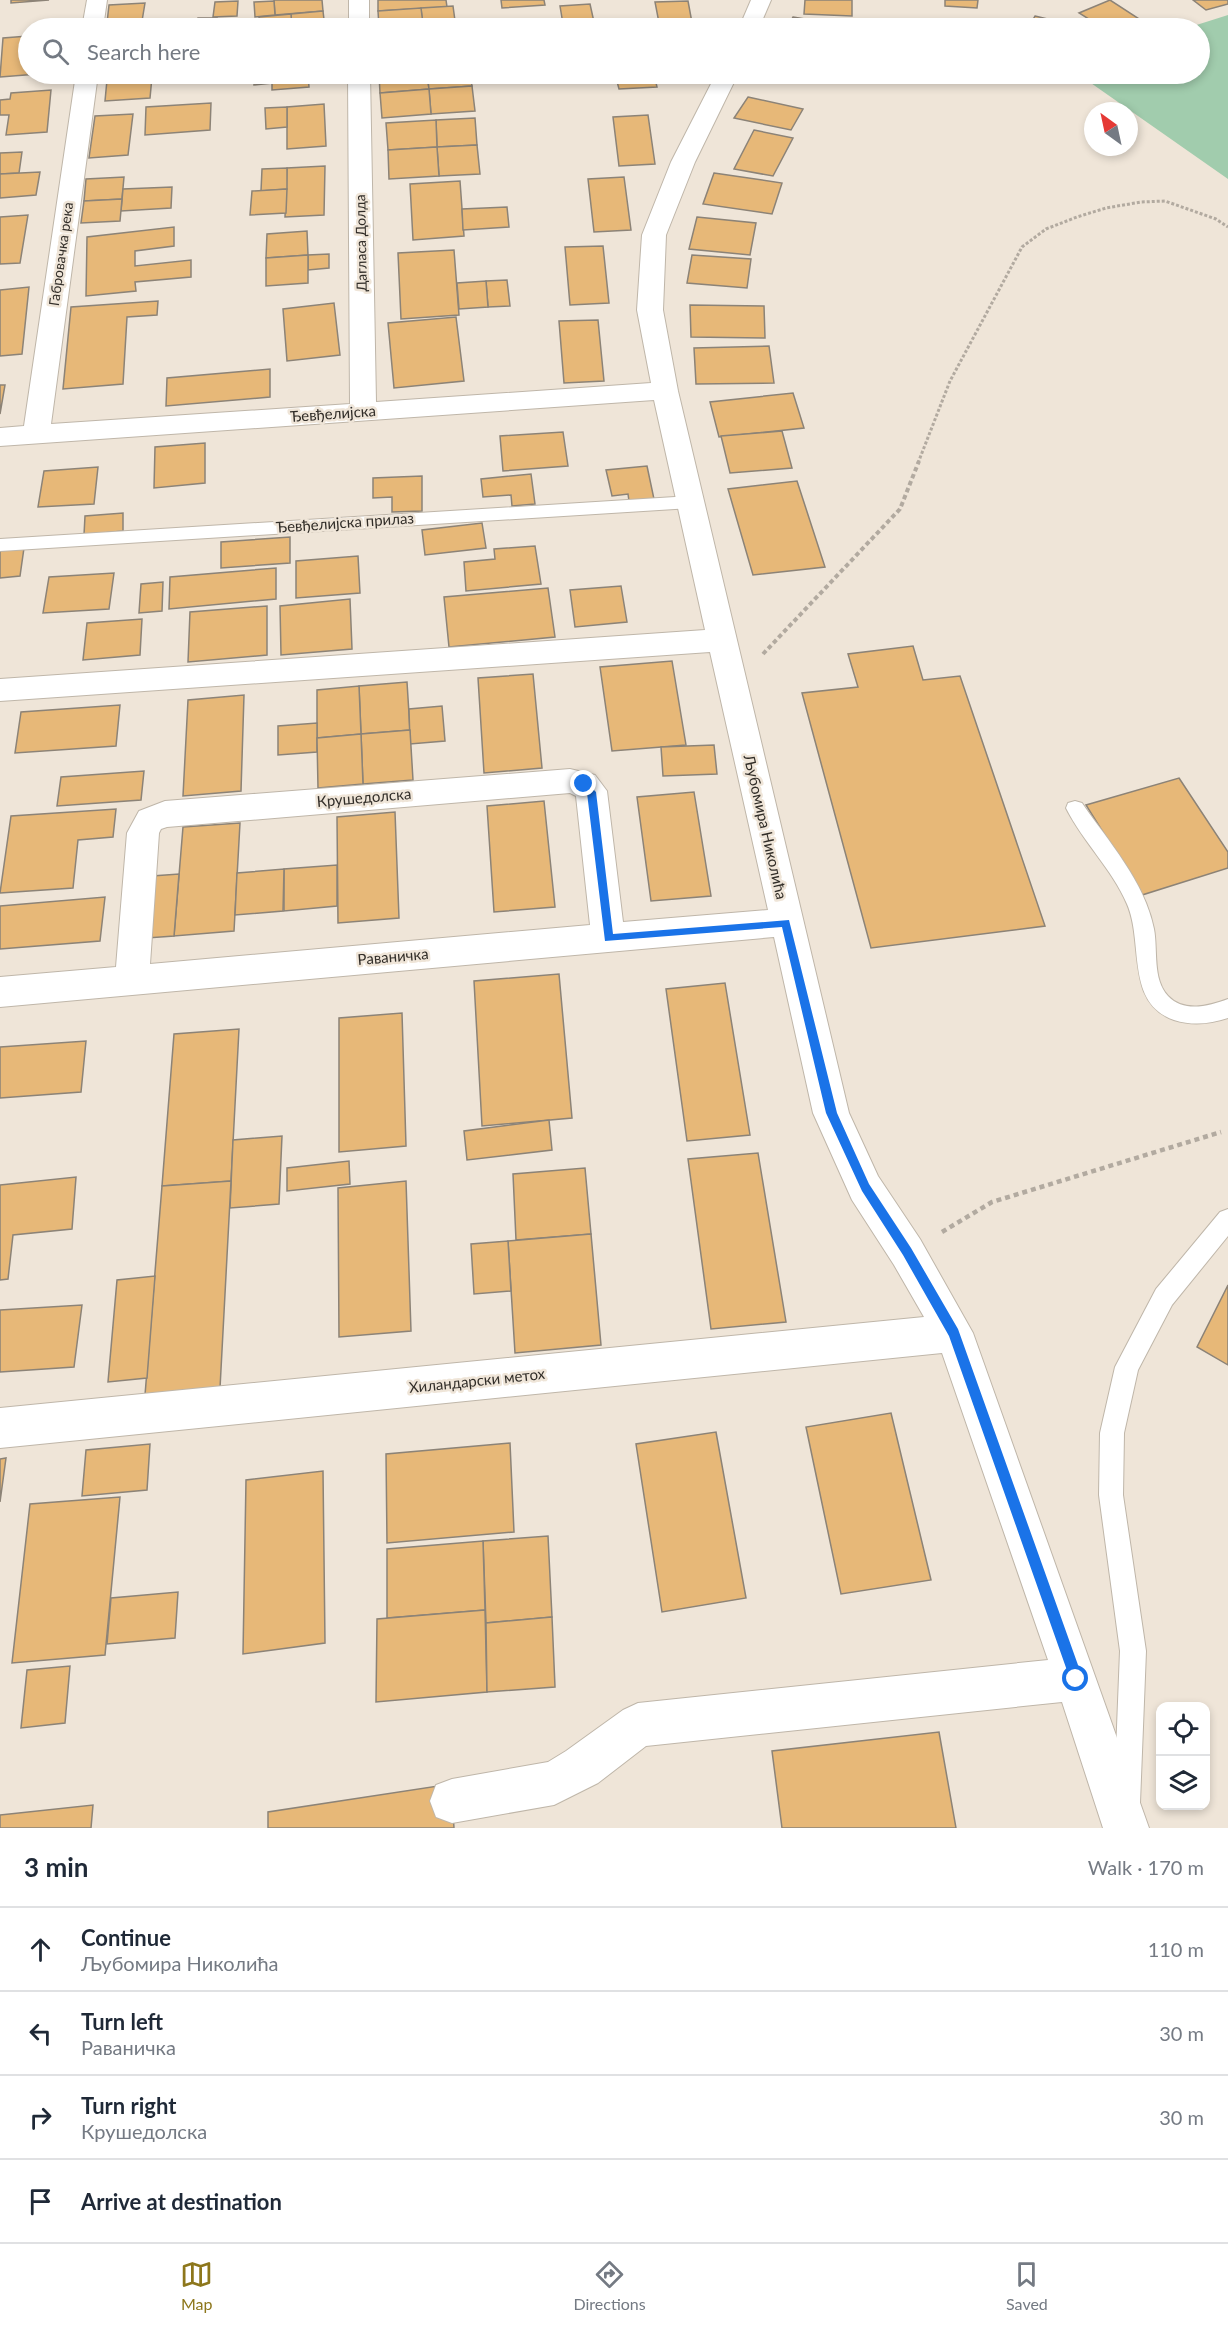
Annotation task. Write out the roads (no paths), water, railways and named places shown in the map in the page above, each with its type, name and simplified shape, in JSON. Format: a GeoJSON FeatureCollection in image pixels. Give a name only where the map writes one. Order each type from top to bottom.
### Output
{"type":"FeatureCollection","features":[{"type":"Feature","properties":{"kind":"street"},"geometry":{"type":"LineString","coordinates":[[94,18],[97,0]]}},
{"type":"Feature","properties":{"kind":"street"},"geometry":{"type":"LineString","coordinates":[[358,0],[359,18]]}},
{"type":"Feature","properties":{"kind":"street"},"geometry":{"type":"LineString","coordinates":[[753,18],[761,0]]}},
{"type":"Feature","properties":{"kind":"street","name":"Габровачка река"},"geometry":{"type":"LineString","coordinates":[[36,434],[86,84]]}},
{"type":"Feature","properties":{"kind":"street","name":"Дагласа Долда"},"geometry":{"type":"LineString","coordinates":[[359,84],[363,412]]}},
{"type":"Feature","properties":{"kind":"street","name":"Љубомира Николића"},"geometry":{"type":"LineString","coordinates":[[722,84],[683,162],[654,235],[650,310],[666,391],[786,922],[831,1113],[866,1188],[907,1252],[954,1333],[1126,1828]]}},
{"type":"Feature","properties":{"kind":"street","name":"Ђевђелијска"},"geometry":{"type":"LineString","coordinates":[[0,436],[666,391]]}},
{"type":"Feature","properties":{"kind":"street"},"geometry":{"type":"LineString","coordinates":[[0,690],[722,640]]}},
{"type":"Feature","properties":{"kind":"street","name":"Крушедолска"},"geometry":{"type":"LineString","coordinates":[[132,981],[143,832],[150,820],[165,814],[570,782],[584,784],[591,792],[608,938]]}},
{"type":"Feature","properties":{"kind":"street","name":"Раваничка"},"geometry":{"type":"LineString","coordinates":[[0,992],[786,922]]}},
{"type":"Feature","properties":{"kind":"street","name":"Хиландарски метох"},"geometry":{"type":"LineString","coordinates":[[0,1428],[954,1333]]}},
{"type":"Feature","properties":{"kind":"street"},"geometry":{"type":"LineString","coordinates":[[452,1801],[555,1783],[582,1767],[638,1725],[1076,1679]]}},
{"type":"Feature","properties":{"kind":"lane","name":"Ђевђелијска прилаз"},"geometry":{"type":"LineString","coordinates":[[0,545],[691,502]]}},
{"type":"Feature","properties":{"kind":"lane"},"geometry":{"type":"LineString","coordinates":[[1076,808],[1130,890],[1143,921],[1152,989],[1161,1003],[1177,1012],[1194,1015],[1218,1014],[1228,1008]]}},
{"type":"Feature","properties":{"kind":"lane"},"geometry":{"type":"LineString","coordinates":[[1126,1828],[1132,1651],[1128,1607],[1111,1494],[1112,1433],[1128,1367],[1164,1297],[1228,1219]]}}]}
